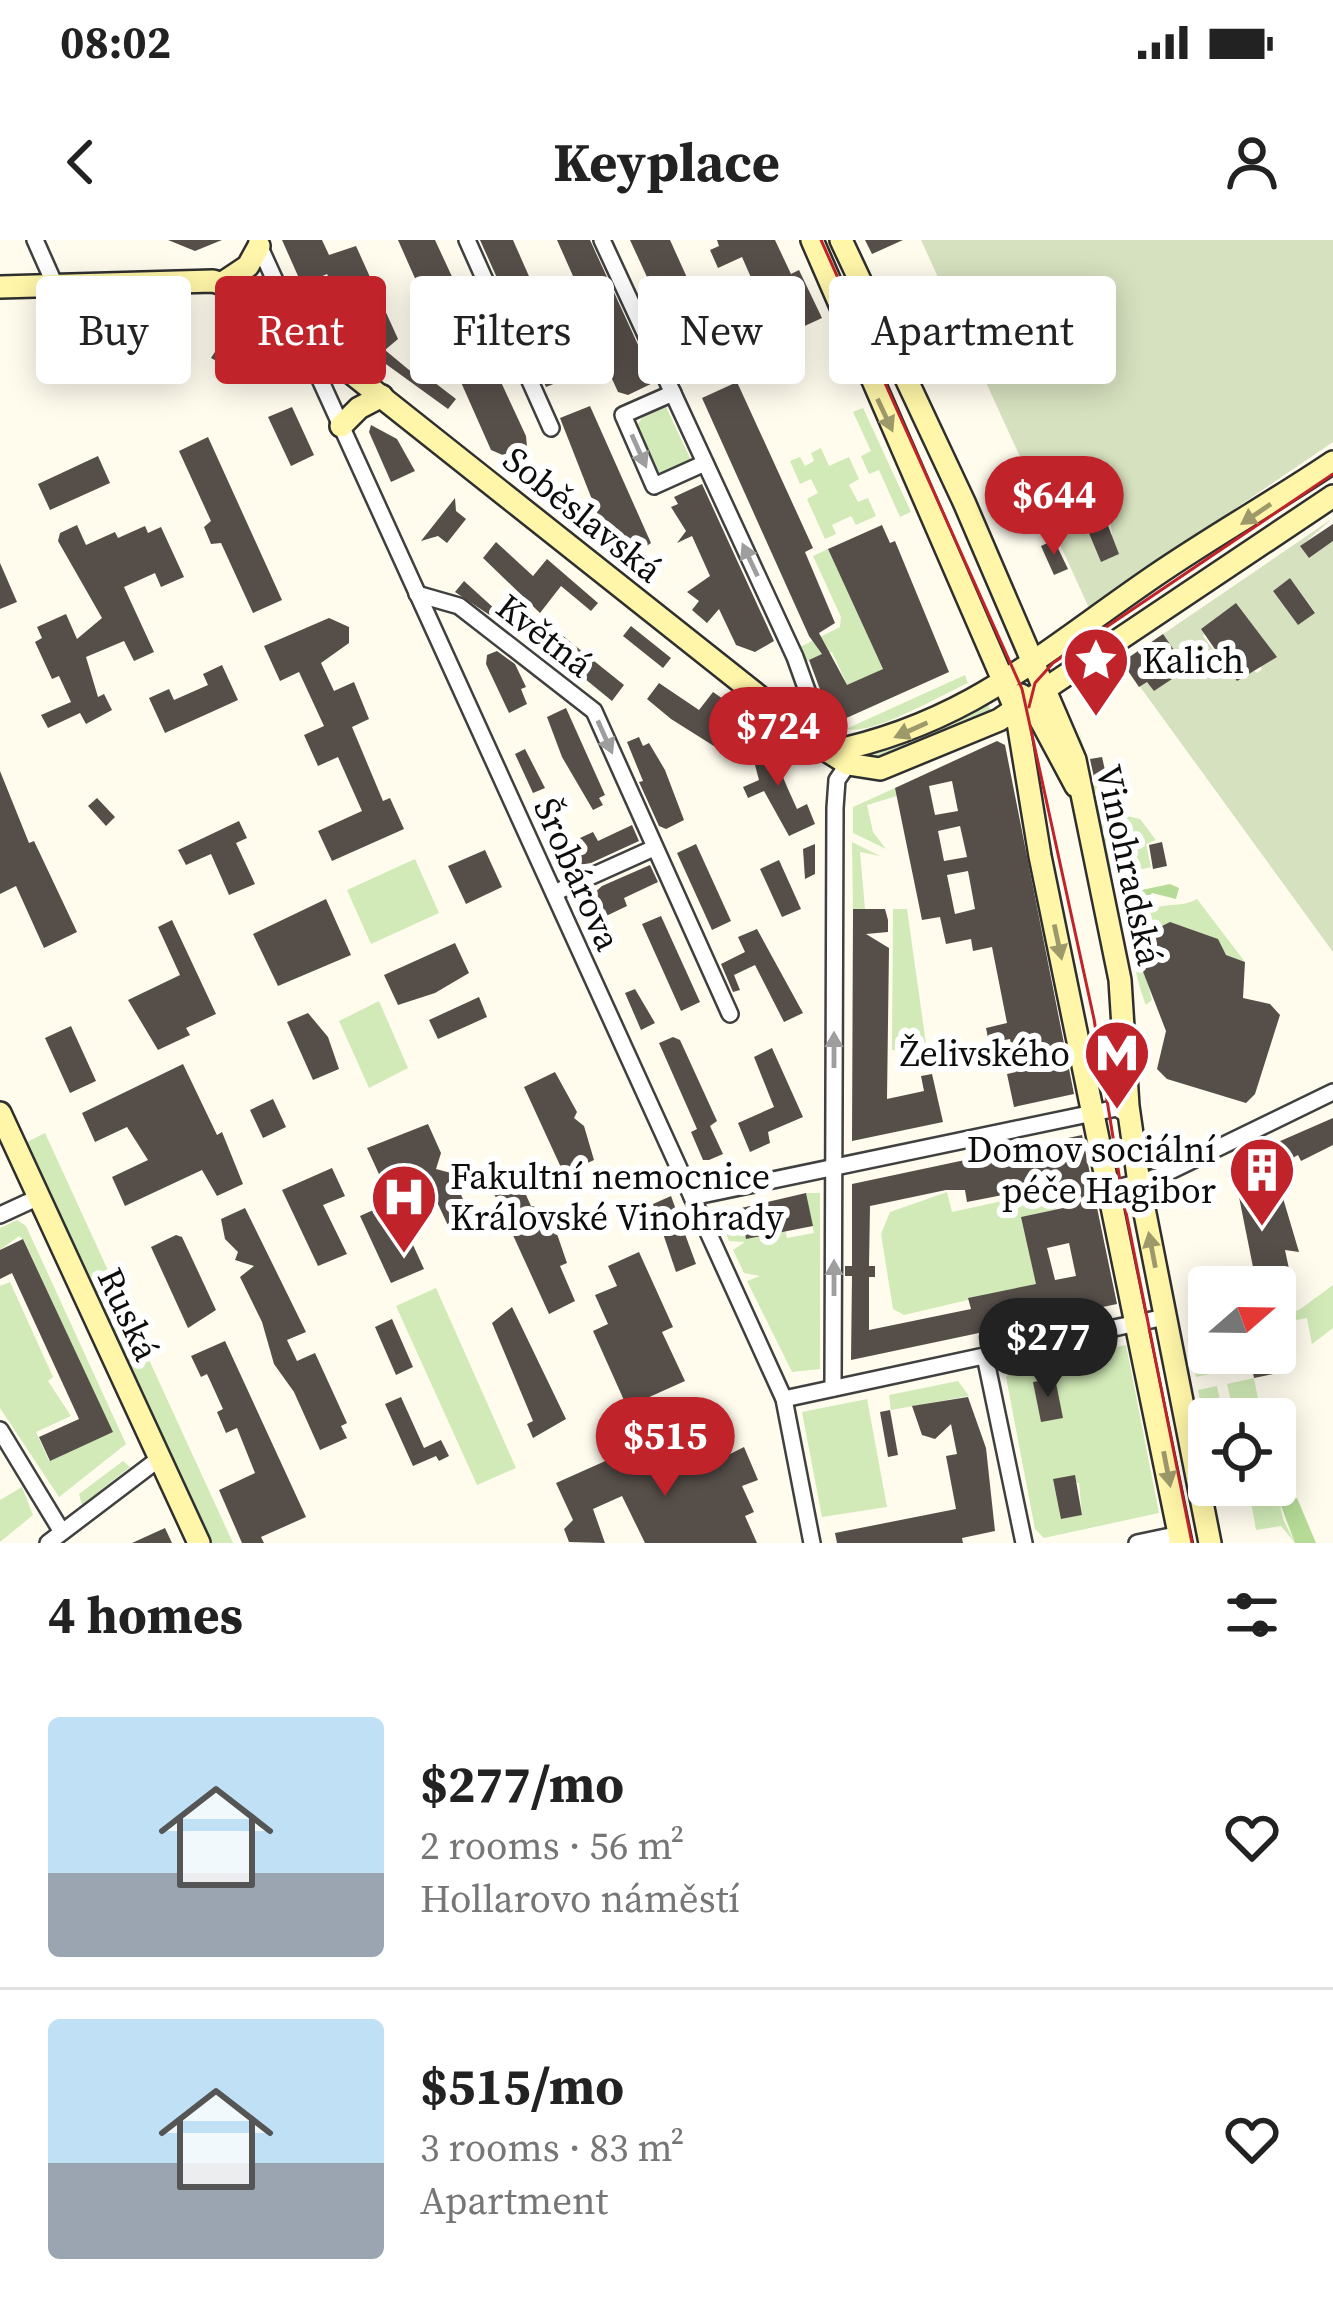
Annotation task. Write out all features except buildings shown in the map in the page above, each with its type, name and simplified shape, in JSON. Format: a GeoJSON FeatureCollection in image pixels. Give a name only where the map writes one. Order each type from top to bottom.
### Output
{"type":"FeatureCollection","features":[{"type":"Feature","properties":{"kind":"main road","name":"Vinohradská"},"geometry":{"type":"LineString","coordinates":[[812,240],[829,282]]}},
{"type":"Feature","properties":{"kind":"main road","name":"Vinohradská"},"geometry":{"type":"LineString","coordinates":[[841,240],[857,276]]}},
{"type":"Feature","properties":{"kind":"main road"},"geometry":{"type":"LineString","coordinates":[[233,276],[248,266],[258,243]]}},
{"type":"Feature","properties":{"kind":"main road"},"geometry":{"type":"LineString","coordinates":[[0,287],[36,286]]}},
{"type":"Feature","properties":{"kind":"main road","name":"Soběslavská"},"geometry":{"type":"LineString","coordinates":[[367,384],[838,758]]}},
{"type":"Feature","properties":{"kind":"main road","name":"Vinohradská"},"geometry":{"type":"LineString","coordinates":[[872,384],[1006,684],[1031,701],[1071,747],[1122,994],[1130,1126],[1139,1183],[1210,1543]]}},
{"type":"Feature","properties":{"kind":"main road","name":"Vinohradská"},"geometry":{"type":"LineString","coordinates":[[906,384],[1033,662],[1034,824],[1181,1538]]}},
{"type":"Feature","properties":{"kind":"main road"},"geometry":{"type":"LineString","coordinates":[[341,427],[359,407],[382,396]]}},
{"type":"Feature","properties":{"kind":"main road"},"geometry":{"type":"LineString","coordinates":[[838,758],[1006,684],[1333,462]]}},
{"type":"Feature","properties":{"kind":"main road"},"geometry":{"type":"LineString","coordinates":[[838,758],[886,768],[1031,701],[1333,496]]}},
{"type":"Feature","properties":{"kind":"main road","name":"Ruská"},"geometry":{"type":"LineString","coordinates":[[0,1113],[199,1543]]}},
{"type":"Feature","properties":{"kind":"street"},"geometry":{"type":"LineString","coordinates":[[35,240],[52,276]]}},
{"type":"Feature","properties":{"kind":"street"},"geometry":{"type":"LineString","coordinates":[[467,240],[551,428]]}},
{"type":"Feature","properties":{"kind":"street"},"geometry":{"type":"LineString","coordinates":[[602,240],[838,758],[833,1388]]}},
{"type":"Feature","properties":{"kind":"street","name":"Šrobárova"},"geometry":{"type":"LineString","coordinates":[[258,243],[273,276]]}},
{"type":"Feature","properties":{"kind":"street","name":"Šrobárova"},"geometry":{"type":"LineString","coordinates":[[321,384],[784,1399],[812,1543]]}},
{"type":"Feature","properties":{"kind":"street"},"geometry":{"type":"LineString","coordinates":[[673,393],[622,416],[654,486],[705,463]]}},
{"type":"Feature","properties":{"kind":"street","name":"Květná"},"geometry":{"type":"LineString","coordinates":[[417,594],[459,606],[593,711],[730,1014]]}},
{"type":"Feature","properties":{"kind":"street"},"geometry":{"type":"LineString","coordinates":[[554,893],[654,848]]}},
{"type":"Feature","properties":{"kind":"street"},"geometry":{"type":"LineString","coordinates":[[1110,1190],[1139,1183],[1333,1092]]}},
{"type":"Feature","properties":{"kind":"street"},"geometry":{"type":"LineString","coordinates":[[692,1197],[1117,1108],[1156,1162],[1210,1148]]}},
{"type":"Feature","properties":{"kind":"street"},"geometry":{"type":"LineString","coordinates":[[0,1215],[39,1197]]}},
{"type":"Feature","properties":{"kind":"street"},"geometry":{"type":"LineString","coordinates":[[784,1399],[1165,1317]]}},
{"type":"Feature","properties":{"kind":"street"},"geometry":{"type":"LineString","coordinates":[[986,1356],[1024,1543]]}},
{"type":"Feature","properties":{"kind":"street"},"geometry":{"type":"LineString","coordinates":[[0,1430],[55,1538],[160,1458]]}},
{"type":"Feature","properties":{"kind":"street"},"geometry":{"type":"LineString","coordinates":[[1137,1543],[1181,1538]]}},
{"type":"Feature","properties":{"kind":"green space"},"geometry":{"type":"Polygon","coordinates":[[[921,240],[1333,240],[1333,442],[1089,608],[987,384],[1116,384],[1116,276],[937,276],[921,240]],[[1078,464],[1060,472],[1078,507],[1070,514],[1076,527],[1087,526],[1101,562],[1112,534],[1108,505],[1078,464]]]}},
{"type":"Feature","properties":{"kind":"green space"},"geometry":{"type":"Polygon","coordinates":[[[666,407],[691,460],[661,473],[653,467],[636,427],[642,418],[666,407]]]}},
{"type":"Feature","properties":{"kind":"green space"},"geometry":{"type":"Polygon","coordinates":[[[863,408],[911,512],[900,517],[879,470],[869,474],[861,456],[871,451],[853,412],[863,408]]]}},
{"type":"Feature","properties":{"kind":"green space"},"geometry":{"type":"Polygon","coordinates":[[[821,448],[829,466],[849,457],[859,479],[849,485],[858,502],[868,498],[876,516],[856,525],[851,516],[832,525],[836,534],[825,539],[807,499],[818,493],[811,479],[800,484],[790,461],[800,457],[805,466],[814,461],[811,453],[821,448]]]}},
{"type":"Feature","properties":{"kind":"green space"},"geometry":{"type":"Polygon","coordinates":[[[1333,518],[1301,546],[1309,558],[1333,541],[1333,952],[1122,662],[1333,518]],[[1290,578],[1273,591],[1298,625],[1315,612],[1290,578]],[[1220,614],[1203,636],[1237,680],[1252,669],[1257,673],[1262,669],[1259,664],[1277,657],[1224,619],[1220,614]]]}},
{"type":"Feature","properties":{"kind":"green space"},"geometry":{"type":"Polygon","coordinates":[[[828,549],[883,669],[845,687],[836,685],[845,680],[832,652],[804,662],[798,648],[840,627],[841,617],[813,556],[828,549]]]}},
{"type":"Feature","properties":{"kind":"green space"},"geometry":{"type":"Polygon","coordinates":[[[965,675],[968,683],[907,713],[858,730],[846,729],[965,675]]]}},
{"type":"Feature","properties":{"kind":"green space"},"geometry":{"type":"Polygon","coordinates":[[[988,704],[993,715],[882,758],[867,758],[988,704]]]}},
{"type":"Feature","properties":{"kind":"green space"},"geometry":{"type":"Polygon","coordinates":[[[1079,730],[1093,783],[1109,780],[1116,869],[1107,871],[1079,730]]]}},
{"type":"Feature","properties":{"kind":"green space"},"geometry":{"type":"Polygon","coordinates":[[[895,788],[897,796],[867,805],[873,832],[886,849],[853,833],[853,807],[895,788]]]}},
{"type":"Feature","properties":{"kind":"green space"},"geometry":{"type":"Polygon","coordinates":[[[1127,816],[1140,819],[1156,840],[1146,844],[1151,867],[1127,873],[1121,823],[1127,816]]]}},
{"type":"Feature","properties":{"kind":"green space"},"geometry":{"type":"Polygon","coordinates":[[[852,842],[880,856],[860,852],[865,909],[853,909],[852,842]]]}},
{"type":"Feature","properties":{"kind":"green space"},"geometry":{"type":"Polygon","coordinates":[[[415,859],[439,913],[371,944],[347,890],[415,859]]]}},
{"type":"Feature","properties":{"kind":"green space"},"geometry":{"type":"Polygon","coordinates":[[[1170,884],[1179,888],[1176,899],[1152,893],[1131,917],[1127,893],[1170,884]]]}},
{"type":"Feature","properties":{"kind":"green space"},"geometry":{"type":"Polygon","coordinates":[[[1197,899],[1245,962],[1226,955],[1217,939],[1177,925],[1159,927],[1137,961],[1143,964],[1152,1000],[1146,1005],[1133,950],[1138,924],[1159,907],[1197,899]]]}},
{"type":"Feature","properties":{"kind":"green space"},"geometry":{"type":"Polygon","coordinates":[[[893,909],[907,909],[927,1051],[892,1050],[893,909]]]}},
{"type":"Feature","properties":{"kind":"green space"},"geometry":{"type":"Polygon","coordinates":[[[379,1001],[408,1068],[369,1088],[339,1021],[379,1001]]]}},
{"type":"Feature","properties":{"kind":"green space"},"geometry":{"type":"Polygon","coordinates":[[[45,1133],[233,1543],[212,1543],[27,1142],[45,1133]]]}},
{"type":"Feature","properties":{"kind":"green space"},"geometry":{"type":"Polygon","coordinates":[[[1052,1190],[1056,1209],[1022,1217],[1036,1284],[904,1315],[893,1309],[881,1234],[890,1212],[947,1192],[952,1212],[1052,1190]]]}},
{"type":"Feature","properties":{"kind":"green space"},"geometry":{"type":"Polygon","coordinates":[[[806,1193],[820,1193],[820,1369],[792,1372],[747,1281],[760,1276],[744,1273],[733,1250],[745,1242],[729,1241],[720,1216],[741,1208],[746,1238],[785,1230],[787,1238],[814,1233],[806,1193]]]}},
{"type":"Feature","properties":{"kind":"green space"},"geometry":{"type":"Polygon","coordinates":[[[17,1220],[26,1226],[126,1444],[59,1497],[0,1408],[0,1286],[10,1282],[53,1377],[48,1381],[71,1416],[36,1432],[49,1461],[112,1432],[24,1240],[19,1236],[0,1250],[0,1228],[17,1220]]]}},
{"type":"Feature","properties":{"kind":"green space"},"geometry":{"type":"Polygon","coordinates":[[[1333,1285],[1333,1328],[1312,1344],[1307,1318],[1296,1320],[1299,1310],[1333,1285]]]}},
{"type":"Feature","properties":{"kind":"green space"},"geometry":{"type":"Polygon","coordinates":[[[436,1288],[516,1468],[477,1485],[396,1306],[436,1288]]]}},
{"type":"Feature","properties":{"kind":"green space"},"geometry":{"type":"Polygon","coordinates":[[[1126,1345],[1159,1513],[1044,1538],[1035,1529],[1006,1377],[1013,1368],[1126,1345]],[[1053,1480],[1062,1519],[1082,1515],[1079,1483],[1053,1480]]]}},
{"type":"Feature","properties":{"kind":"green space"},"geometry":{"type":"Polygon","coordinates":[[[1254,1378],[1258,1398],[1230,1398],[1227,1384],[1254,1378]]]}},
{"type":"Feature","properties":{"kind":"green space"},"geometry":{"type":"Polygon","coordinates":[[[958,1381],[969,1396],[891,1410],[889,1395],[958,1381]]]}},
{"type":"Feature","properties":{"kind":"green space"},"geometry":{"type":"Polygon","coordinates":[[[1217,1386],[1220,1398],[1200,1398],[1198,1390],[1217,1386]]]}},
{"type":"Feature","properties":{"kind":"green space"},"geometry":{"type":"Polygon","coordinates":[[[867,1399],[887,1507],[822,1517],[802,1412],[867,1399]]]}},
{"type":"Feature","properties":{"kind":"green space"},"geometry":{"type":"Polygon","coordinates":[[[123,1461],[130,1467],[82,1505],[79,1494],[123,1461]]]}},
{"type":"Feature","properties":{"kind":"green space"},"geometry":{"type":"Polygon","coordinates":[[[22,1487],[33,1515],[0,1542],[0,1500],[22,1487]]]}},
{"type":"Feature","properties":{"kind":"green space"},"geometry":{"type":"Polygon","coordinates":[[[1296,1498],[1316,1543],[1295,1543],[1281,1506],[1296,1506],[1296,1498]]]}},
{"type":"Feature","properties":{"kind":"green space"},"geometry":{"type":"Polygon","coordinates":[[[1252,1506],[1280,1506],[1295,1543],[1281,1526],[1256,1530],[1252,1506]]]}},
{"type":"Feature","properties":{"kind":"tram line"},"geometry":{"type":"LineString","coordinates":[[821,240],[1022,689],[1094,1019],[1121,1187],[1192,1543]]}},
{"type":"Feature","properties":{"kind":"tram line"},"geometry":{"type":"LineString","coordinates":[[1029,707],[1035,683],[1053,663],[1333,474]]}},
{"type":"Feature","properties":{"kind":"place","name":"Kalich"},"geometry":{"type":"Point","coordinates":[1096,719]}},
{"type":"Feature","properties":{"kind":"place","name":"Želivského"},"geometry":{"type":"Point","coordinates":[1117,1112]}},
{"type":"Feature","properties":{"kind":"place","name":"Domov sociální péče Hagibor"},"geometry":{"type":"Point","coordinates":[1262,1229]}},
{"type":"Feature","properties":{"kind":"place","name":"Fakultní nemocnice Královské Vinohrady"},"geometry":{"type":"Point","coordinates":[404,1256]}}]}
